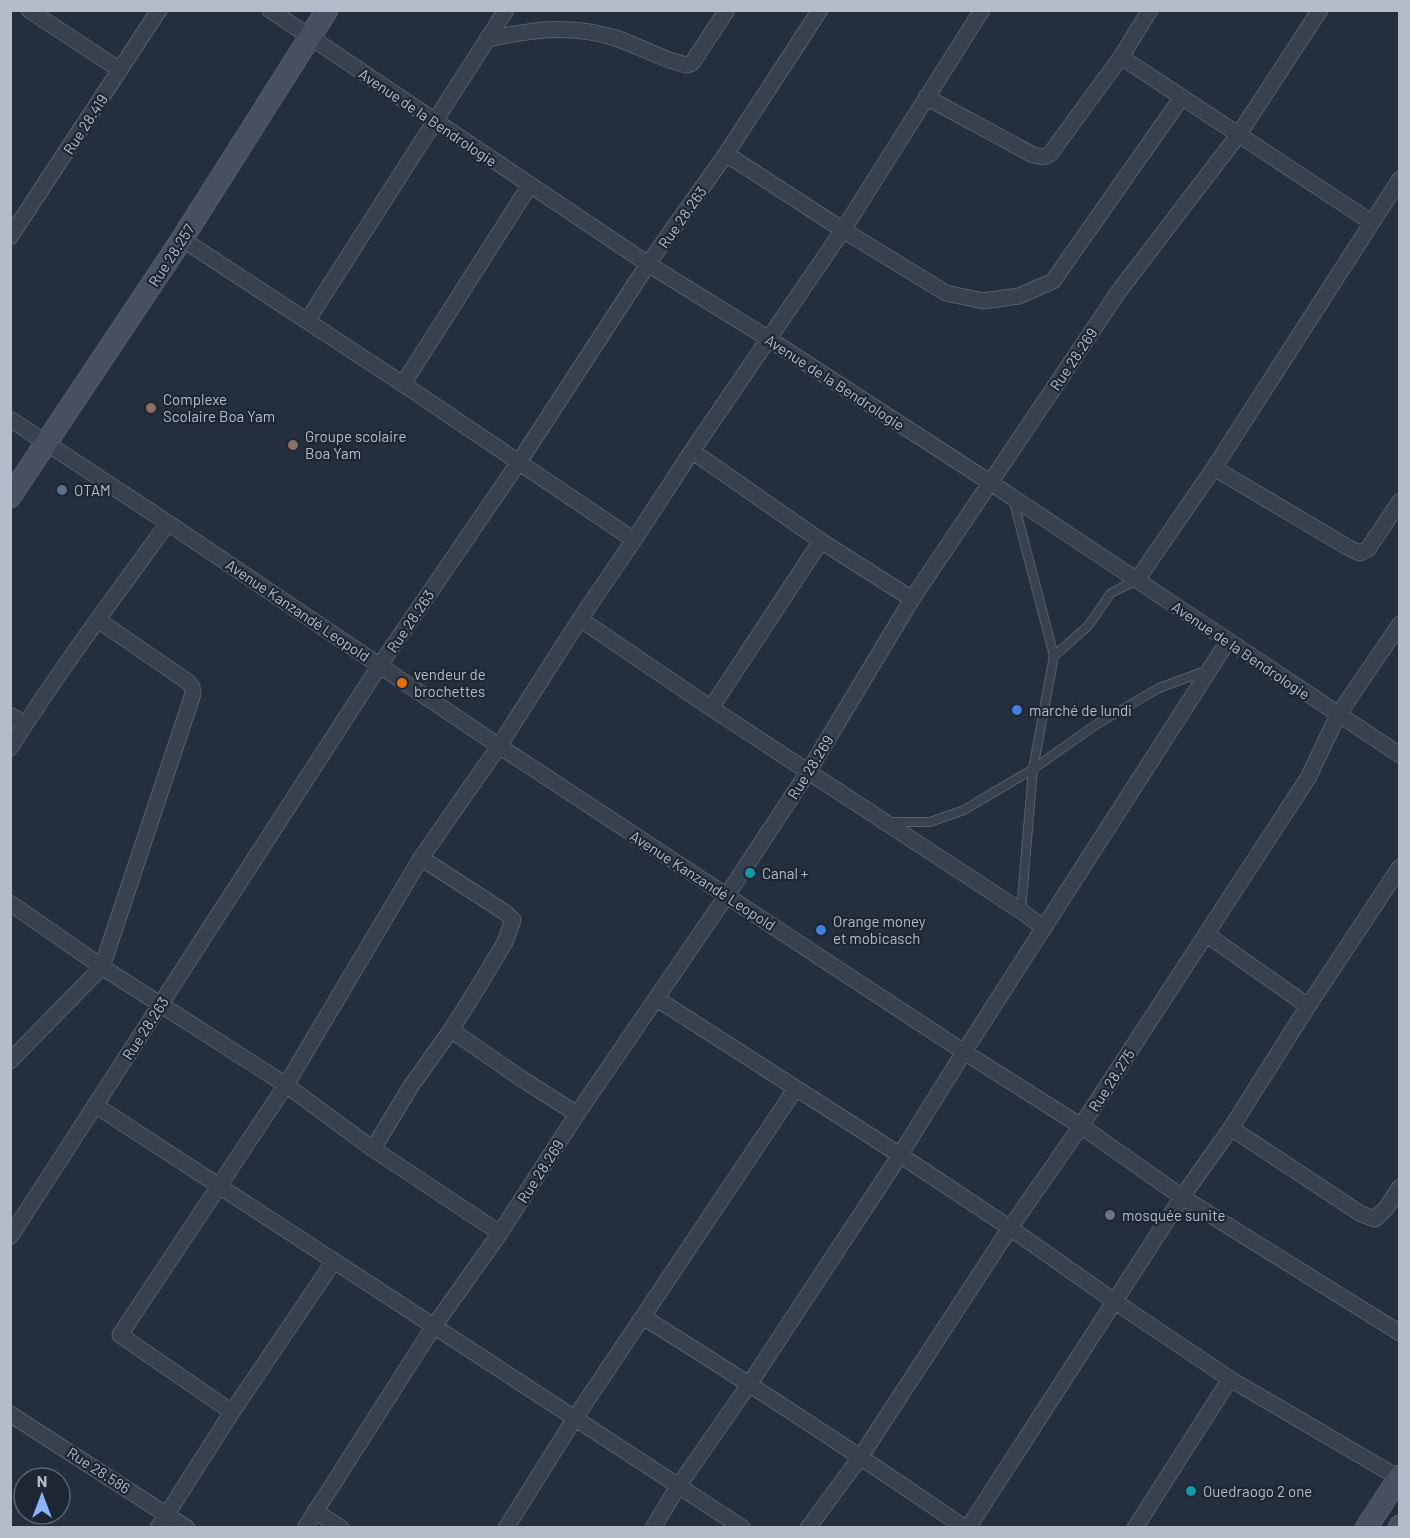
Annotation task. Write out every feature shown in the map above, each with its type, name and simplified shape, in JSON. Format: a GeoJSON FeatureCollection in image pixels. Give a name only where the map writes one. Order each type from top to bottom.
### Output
{"type":"FeatureCollection","features":[{"type":"Feature","properties":{"kind":"street"},"geometry":{"type":"LineString","coordinates":[[29,10],[120,70]]}},
{"type":"Feature","properties":{"kind":"street","name":"Rue 28.419"},"geometry":{"type":"LineString","coordinates":[[10,237],[159,10]]}},
{"type":"Feature","properties":{"kind":"street","name":"Avenue de la Bendrologie"},"geometry":{"type":"LineString","coordinates":[[270,10],[648,264],[769,339],[991,483],[1400,755]]}},
{"type":"Feature","properties":{"kind":"street","name":"Rue 28.257"},"geometry":{"type":"LineString","coordinates":[[10,497],[182,238],[327,10]]}},
{"type":"Feature","properties":{"kind":"street"},"geometry":{"type":"LineString","coordinates":[[307,321],[506,10]]}},
{"type":"Feature","properties":{"kind":"street"},"geometry":{"type":"LineString","coordinates":[[487,39],[523,31],[558,28],[612,37],[687,65],[692,63],[727,10]]}},
{"type":"Feature","properties":{"kind":"street","name":"Rue 28.263"},"geometry":{"type":"LineString","coordinates":[[10,1237],[380,665],[519,462],[648,264],[726,154],[820,10]]}},
{"type":"Feature","properties":{"kind":"street"},"geometry":{"type":"LineString","coordinates":[[232,1412],[120,1335],[285,1085],[421,858],[499,746],[692,451],[843,230],[981,10]]}},
{"type":"Feature","properties":{"kind":"street"},"geometry":{"type":"LineString","coordinates":[[926,97],[1033,155],[1043,157],[1050,154],[1121,57],[1150,10]]}},
{"type":"Feature","properties":{"kind":"street","name":"Rue 28.269"},"geometry":{"type":"LineString","coordinates":[[305,1527],[434,1326],[500,1233],[577,1114],[657,999],[808,772],[912,599],[1119,291],[1239,134],[1320,10]]}},
{"type":"Feature","properties":{"kind":"street"},"geometry":{"type":"LineString","coordinates":[[1121,57],[1371,222]]}},
{"type":"Feature","properties":{"kind":"street"},"geometry":{"type":"LineString","coordinates":[[726,154],[946,293],[983,301],[1019,296],[1053,281],[1182,97]]}},
{"type":"Feature","properties":{"kind":"street"},"geometry":{"type":"LineString","coordinates":[[1137,580],[1214,468],[1400,179]]}},
{"type":"Feature","properties":{"kind":"street"},"geometry":{"type":"LineString","coordinates":[[403,384],[530,185]]}},
{"type":"Feature","properties":{"kind":"street"},"geometry":{"type":"LineString","coordinates":[[182,238],[634,540]]}},
{"type":"Feature","properties":{"kind":"street","name":"Avenue Kanzandé Leopold"},"geometry":{"type":"LineString","coordinates":[[10,419],[499,746],[964,1052],[1081,1126],[1182,1197],[1400,1333]]}},
{"type":"Feature","properties":{"kind":"street"},"geometry":{"type":"LineString","coordinates":[[692,451],[821,541],[912,599]]}},
{"type":"Feature","properties":{"kind":"street"},"geometry":{"type":"LineString","coordinates":[[1214,468],[1360,553],[1368,549],[1400,501]]}},
{"type":"Feature","properties":{"kind":"street"},"geometry":{"type":"LineString","coordinates":[[10,748],[168,523]]}},
{"type":"Feature","properties":{"kind":"street"},"geometry":{"type":"LineString","coordinates":[[711,708],[821,541]]}},
{"type":"Feature","properties":{"kind":"street"},"geometry":{"type":"LineString","coordinates":[[580,619],[1044,928]]}},
{"type":"Feature","properties":{"kind":"street"},"geometry":{"type":"LineString","coordinates":[[10,1061],[102,967],[193,694],[188,682],[98,620]]}},
{"type":"Feature","properties":{"kind":"street","name":"Rue 28.275"},"geometry":{"type":"LineString","coordinates":[[808,1527],[861,1456],[1010,1228],[1081,1126],[1308,778],[1338,715],[1400,624]]}},
{"type":"Feature","properties":{"kind":"street"},"geometry":{"type":"LineString","coordinates":[[653,1527],[900,1155],[1228,641]]}},
{"type":"Feature","properties":{"kind":"street"},"geometry":{"type":"LineString","coordinates":[[10,715],[26,724]]}},
{"type":"Feature","properties":{"kind":"street"},"geometry":{"type":"LineString","coordinates":[[373,1149],[411,1086],[451,1030],[505,942],[513,920],[506,913],[421,858]]}},
{"type":"Feature","properties":{"kind":"street"},"geometry":{"type":"LineString","coordinates":[[643,1317],[750,1383],[966,1527],[1182,1197],[1231,1128],[1400,867]]}},
{"type":"Feature","properties":{"kind":"street"},"geometry":{"type":"LineString","coordinates":[[10,903],[102,967],[285,1085],[373,1149],[500,1233]]}},
{"type":"Feature","properties":{"kind":"street"},"geometry":{"type":"LineString","coordinates":[[1206,934],[1308,1006]]}},
{"type":"Feature","properties":{"kind":"street"},"geometry":{"type":"LineString","coordinates":[[657,999],[900,1155],[1230,1379],[1399,1477],[1366,1527]]}},
{"type":"Feature","properties":{"kind":"street"},"geometry":{"type":"LineString","coordinates":[[451,1030],[577,1114]]}},
{"type":"Feature","properties":{"kind":"street"},"geometry":{"type":"LineString","coordinates":[[506,1527],[575,1418],[796,1088]]}},
{"type":"Feature","properties":{"kind":"street"},"geometry":{"type":"LineString","coordinates":[[95,1105],[743,1527]]}},
{"type":"Feature","properties":{"kind":"street"},"geometry":{"type":"LineString","coordinates":[[1231,1128],[1361,1214],[1375,1219],[1387,1208],[1400,1186]]}},
{"type":"Feature","properties":{"kind":"street"},"geometry":{"type":"LineString","coordinates":[[158,1527],[334,1261]]}},
{"type":"Feature","properties":{"kind":"street"},"geometry":{"type":"LineString","coordinates":[[1135,1527],[1230,1379]]}},
{"type":"Feature","properties":{"kind":"street","name":"Rue 28.586"},"geometry":{"type":"LineString","coordinates":[[10,1414],[187,1527]]}},
{"type":"Feature","properties":{"kind":"street"},"geometry":{"type":"LineString","coordinates":[[315,1510],[341,1527]]}},
{"type":"Feature","properties":{"kind":"lane"},"geometry":{"type":"LineString","coordinates":[[1013,498],[1054,656],[1033,769],[1021,911]]}},
{"type":"Feature","properties":{"kind":"lane"},"geometry":{"type":"LineString","coordinates":[[1054,656],[1088,626],[1111,593],[1137,580]]}},
{"type":"Feature","properties":{"kind":"lane"},"geometry":{"type":"LineString","coordinates":[[885,822],[930,822],[964,810],[1033,769],[1096,724],[1159,688],[1209,670]]}},
{"type":"Feature","properties":{"kind":"place","name":"Complexe Scolaire Boa Yam"},"geometry":{"type":"Point","coordinates":[151,408]}},
{"type":"Feature","properties":{"kind":"place","name":"Groupe scolaire Boa Yam"},"geometry":{"type":"Point","coordinates":[293,445]}},
{"type":"Feature","properties":{"kind":"place","name":"OTAM"},"geometry":{"type":"Point","coordinates":[62,490]}},
{"type":"Feature","properties":{"kind":"place","name":"vendeur de brochettes"},"geometry":{"type":"Point","coordinates":[402,683]}},
{"type":"Feature","properties":{"kind":"place","name":"marché de lundi"},"geometry":{"type":"Point","coordinates":[1017,710]}},
{"type":"Feature","properties":{"kind":"place","name":"Canal +"},"geometry":{"type":"Point","coordinates":[750,873]}},
{"type":"Feature","properties":{"kind":"place","name":"Orange money et mobicasch"},"geometry":{"type":"Point","coordinates":[821,930]}},
{"type":"Feature","properties":{"kind":"place","name":"mosquée sunite"},"geometry":{"type":"Point","coordinates":[1110,1215]}},
{"type":"Feature","properties":{"kind":"place","name":"Ouedraogo 2 one"},"geometry":{"type":"Point","coordinates":[1191,1491]}}]}
